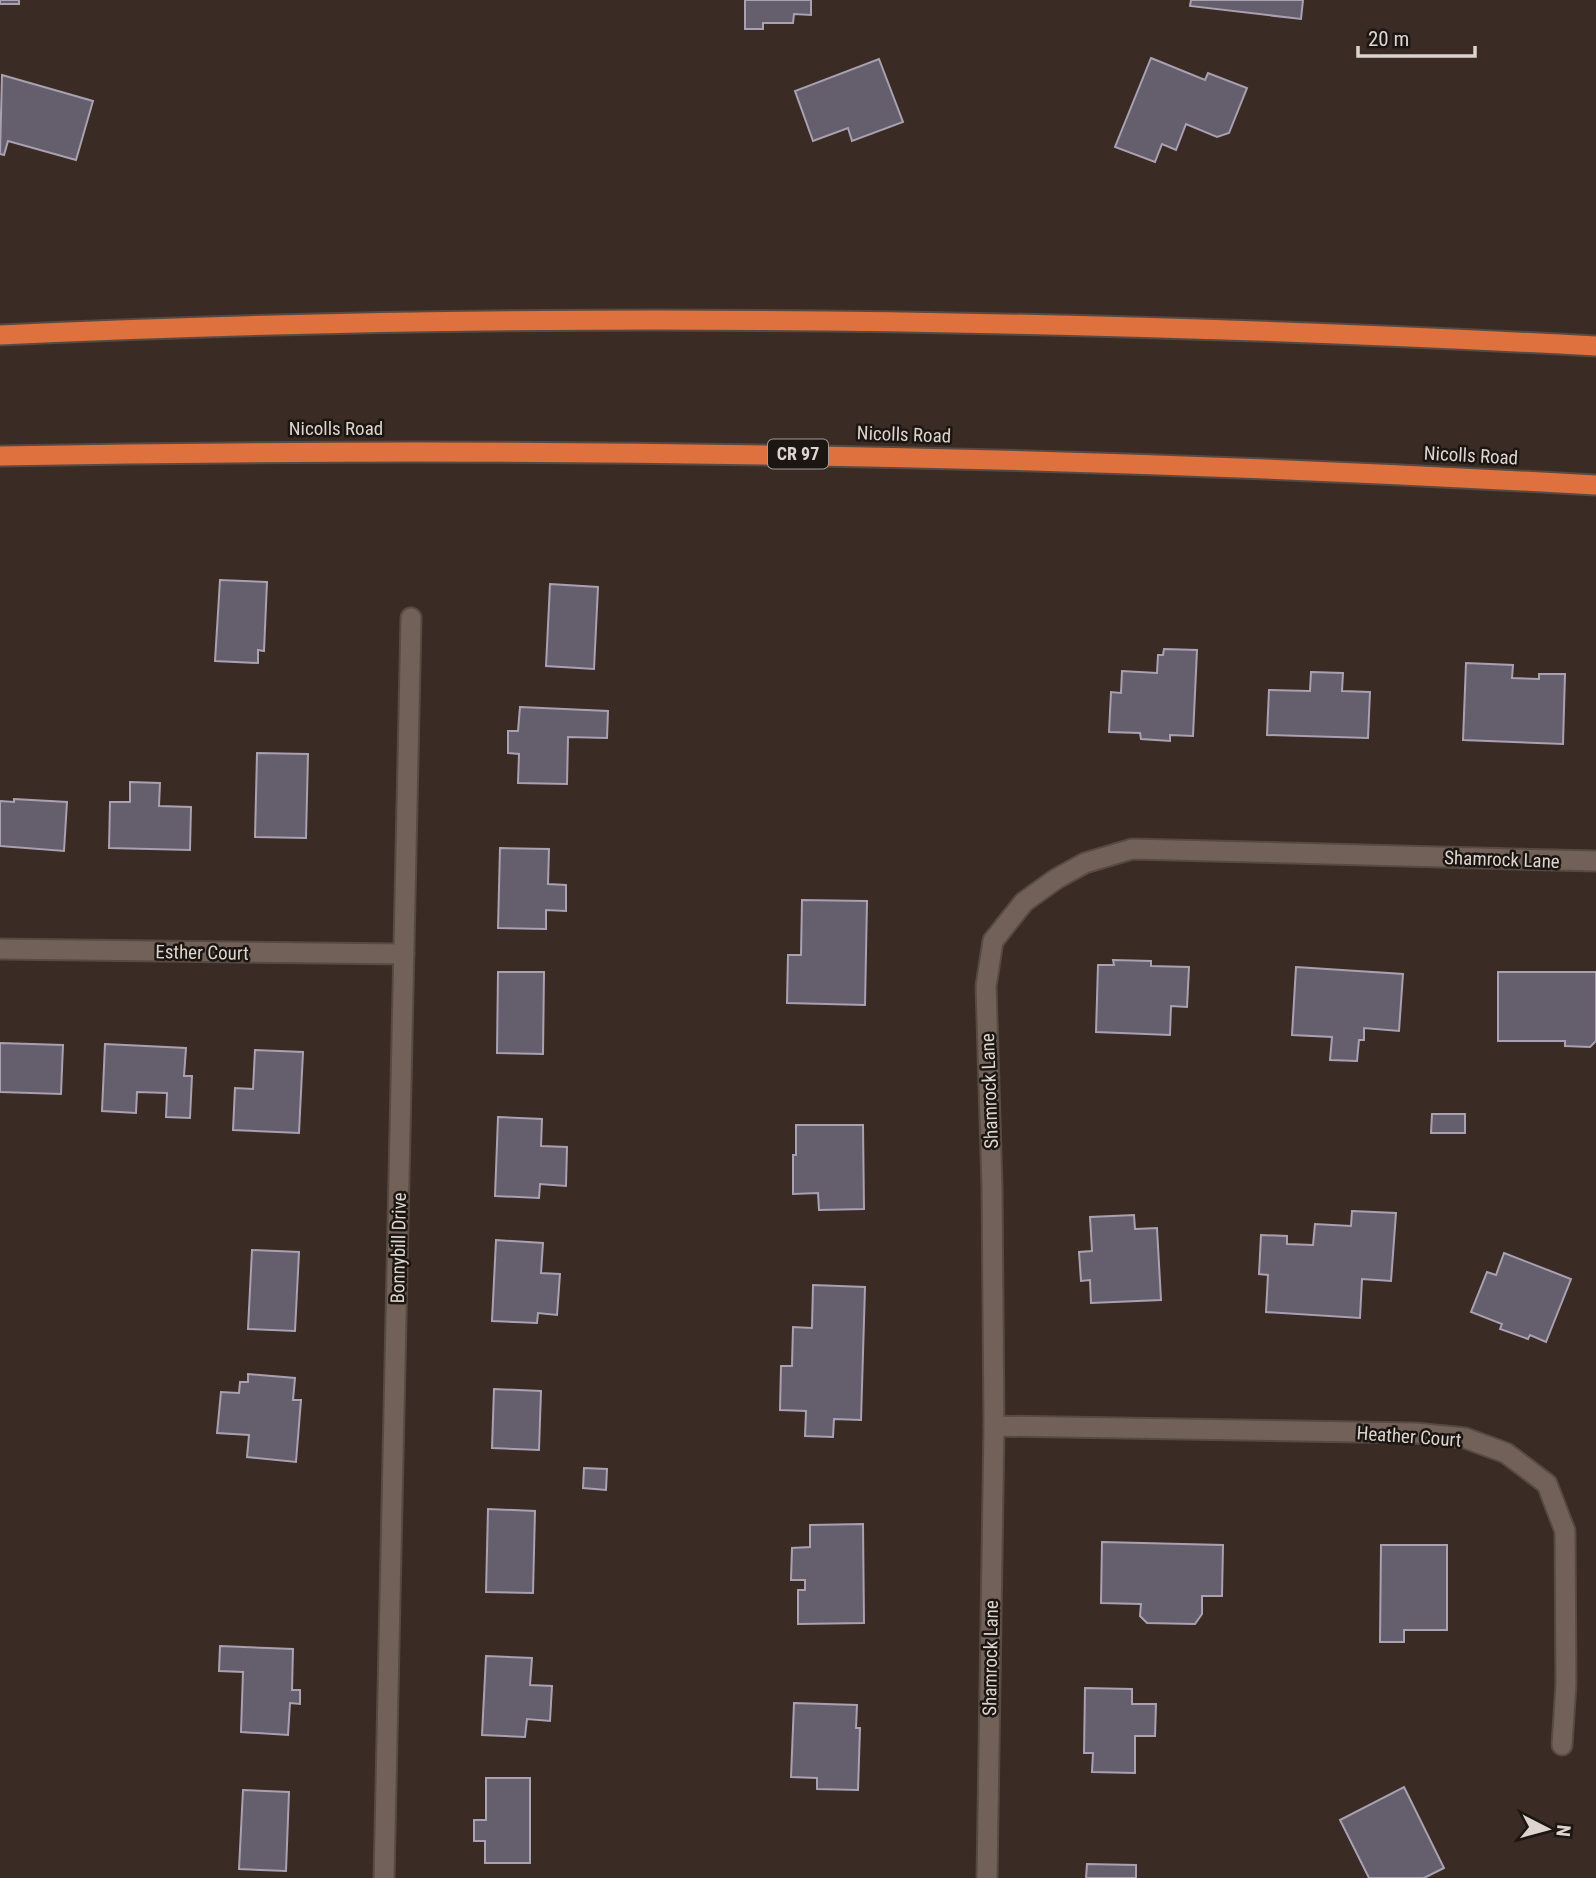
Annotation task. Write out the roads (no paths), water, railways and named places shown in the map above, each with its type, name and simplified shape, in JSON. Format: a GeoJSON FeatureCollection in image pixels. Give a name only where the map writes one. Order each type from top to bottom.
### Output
{"type":"FeatureCollection","features":[{"type":"Feature","properties":{"kind":"highway"},"geometry":{"type":"LineString","coordinates":[[0,335],[309,325],[880,321],[1166,328],[1596,346]]}},
{"type":"Feature","properties":{"kind":"highway","name":"Nicolls Road"},"geometry":{"type":"LineString","coordinates":[[0,456],[286,450],[860,455],[1152,464],[1596,485]]}},
{"type":"Feature","properties":{"kind":"street","name":"Bonnybill Drive"},"geometry":{"type":"LineString","coordinates":[[384,1878],[411,618]]}},
{"type":"Feature","properties":{"kind":"street","name":"Shamrock Lane"},"geometry":{"type":"LineString","coordinates":[[987,1878],[994,1426],[992,1187],[986,986],[993,941],[1024,902],[1056,878],[1085,863],[1132,849],[1596,861]]}},
{"type":"Feature","properties":{"kind":"street","name":"Esther Court"},"geometry":{"type":"LineString","coordinates":[[0,949],[404,954]]}},
{"type":"Feature","properties":{"kind":"street","name":"Heather Court"},"geometry":{"type":"LineString","coordinates":[[994,1426],[1415,1433],[1465,1438],[1506,1454],[1547,1484],[1565,1531],[1566,1684],[1562,1745]]}}]}
